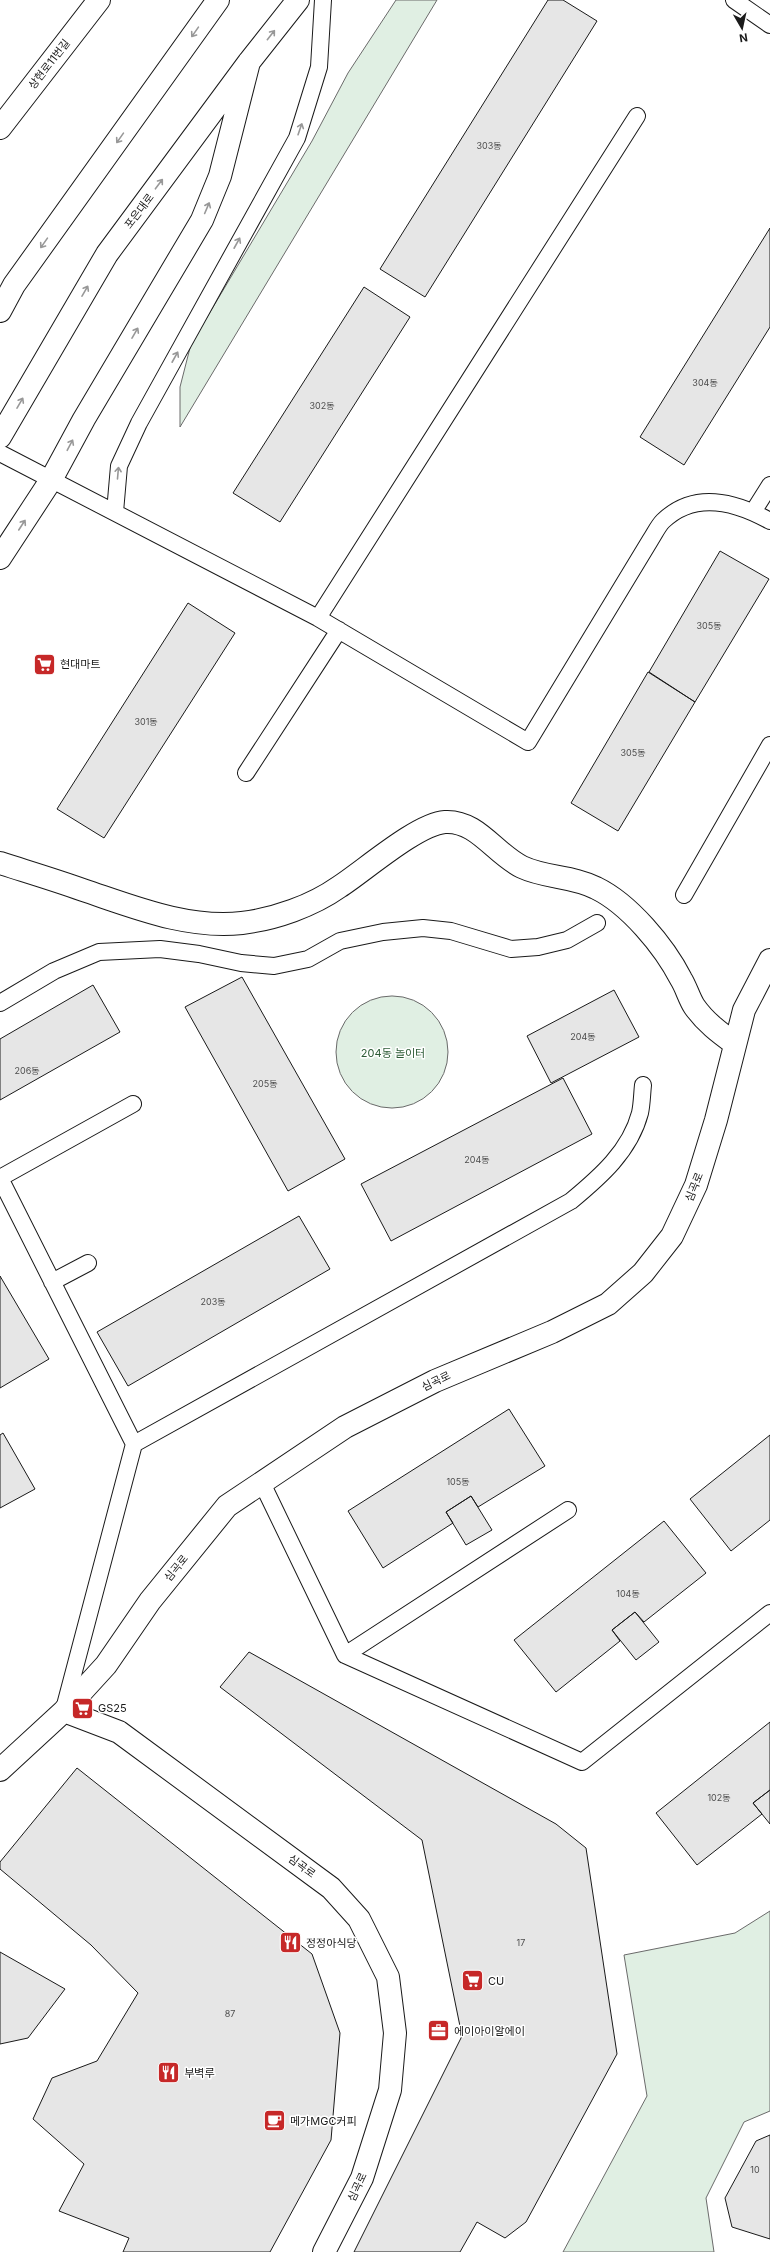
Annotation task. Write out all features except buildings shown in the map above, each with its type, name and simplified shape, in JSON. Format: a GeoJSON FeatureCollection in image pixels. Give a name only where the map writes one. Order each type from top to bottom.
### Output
{"type":"FeatureCollection","features":[{"type":"Feature","properties":{"kind":"street","name":"상현로11번길"},"geometry":{"type":"LineString","coordinates":[[0,128],[34,82],[99,0]]}},
{"type":"Feature","properties":{"kind":"street"},"geometry":{"type":"LineString","coordinates":[[0,303],[218,0]]}},
{"type":"Feature","properties":{"kind":"street","name":"포은대로"},"geometry":{"type":"LineString","coordinates":[[0,436],[107,254],[249,62],[298,0]]}},
{"type":"Feature","properties":{"kind":"street"},"geometry":{"type":"LineString","coordinates":[[0,558],[51,480],[84,419],[202,220],[220,176],[249,62]]}},
{"type":"Feature","properties":{"kind":"street"},"geometry":{"type":"LineString","coordinates":[[0,311],[14,285]]}},
{"type":"Feature","properties":{"kind":"street"},"geometry":{"type":"LineString","coordinates":[[0,863],[174,918],[204,924],[242,923],[277,916],[310,903],[337,889],[422,829],[444,822],[464,824],[479,834],[502,855],[522,867],[544,875],[573,880],[596,888],[620,904],[665,953],[681,978],[694,1005],[709,1024],[735,1044]]}},
{"type":"Feature","properties":{"kind":"street","name":"심곡로"},"geometry":{"type":"LineString","coordinates":[[324,2252],[362,2178],[390,2090],[395,2033],[388,1977],[359,1919],[331,1888],[119,1732],[64,1711],[106,1665],[150,1601],[227,1506],[345,1427],[435,1381],[552,1332],[608,1304],[643,1273],[672,1236],[696,1185],[716,1120],[744,1010],[770,960]]}},
{"type":"Feature","properties":{"kind":"street"},"geometry":{"type":"LineString","coordinates":[[0,1770],[64,1711]]}},
{"type":"Feature","properties":{"kind":"lane"},"geometry":{"type":"LineString","coordinates":[[115,512],[119,466],[139,423],[236,244],[297,138],[319,67],[323,0]]}},
{"type":"Feature","properties":{"kind":"lane"},"geometry":{"type":"LineString","coordinates":[[734,0],[770,25]]}},
{"type":"Feature","properties":{"kind":"lane"},"geometry":{"type":"LineString","coordinates":[[318,618],[637,116]]}},
{"type":"Feature","properties":{"kind":"lane"},"geometry":{"type":"LineString","coordinates":[[0,453],[318,618],[528,742],[650,539],[664,521],[683,509],[705,502],[730,503],[753,512],[770,521]]}},
{"type":"Feature","properties":{"kind":"lane"},"geometry":{"type":"LineString","coordinates":[[753,512],[770,485]]}},
{"type":"Feature","properties":{"kind":"lane"},"geometry":{"type":"LineString","coordinates":[[246,774],[339,630]]}},
{"type":"Feature","properties":{"kind":"lane"},"geometry":{"type":"LineString","coordinates":[[684,895],[770,745]]}},
{"type":"Feature","properties":{"kind":"lane"},"geometry":{"type":"LineString","coordinates":[[0,1003],[54,971],[99,952],[160,949],[199,954],[241,963],[274,966],[308,959],[340,941],[383,932],[423,928],[451,931],[511,949],[538,947],[567,940],[597,923]]}},
{"type":"Feature","properties":{"kind":"lane"},"geometry":{"type":"LineString","coordinates":[[134,1444],[571,1201],[611,1166],[625,1145],[640,1113],[643,1085]]}},
{"type":"Feature","properties":{"kind":"lane"},"geometry":{"type":"LineString","coordinates":[[64,1711],[134,1444],[0,1178],[133,1104]]}},
{"type":"Feature","properties":{"kind":"lane"},"geometry":{"type":"LineString","coordinates":[[52,1282],[88,1263]]}},
{"type":"Feature","properties":{"kind":"lane"},"geometry":{"type":"LineString","coordinates":[[262,1483],[345,1655],[582,1762],[770,1613]]}},
{"type":"Feature","properties":{"kind":"lane"},"geometry":{"type":"LineString","coordinates":[[345,1655],[568,1510]]}},
{"type":"Feature","properties":{"kind":"green space"},"geometry":{"type":"Polygon","coordinates":[[[396,0],[437,0],[180,427],[180,387],[191,344],[312,141],[348,73],[396,0]]]}},
{"type":"Feature","properties":{"kind":"green space","name":"204동 놀이터"},"geometry":{"type":"Polygon","coordinates":[[[392,996],[403,997],[413,1001],[423,1006],[431,1013],[438,1021],[443,1031],[447,1041],[447,1063],[443,1073],[438,1083],[431,1091],[423,1098],[413,1103],[403,1107],[392,1108],[381,1107],[371,1103],[361,1098],[353,1091],[346,1083],[341,1073],[337,1063],[336,1052],[337,1041],[341,1031],[346,1021],[353,1013],[361,1006],[371,1001],[381,997],[392,996]]]}},
{"type":"Feature","properties":{"kind":"green space"},"geometry":{"type":"Polygon","coordinates":[[[770,1911],[770,2111],[744,2122],[706,2198],[714,2252],[563,2252],[647,2096],[624,1955],[735,1933],[770,1911]]]}},
{"type":"Feature","properties":{"kind":"place","name":"현대마트"},"geometry":{"type":"Point","coordinates":[45,664]}},
{"type":"Feature","properties":{"kind":"place","name":"GS25"},"geometry":{"type":"Point","coordinates":[82,1708]}},
{"type":"Feature","properties":{"kind":"place","name":"정정아식당"},"geometry":{"type":"Point","coordinates":[290,1943]}},
{"type":"Feature","properties":{"kind":"place","name":"CU"},"geometry":{"type":"Point","coordinates":[473,1981]}},
{"type":"Feature","properties":{"kind":"place","name":"에이아이알에이"},"geometry":{"type":"Point","coordinates":[438,2031]}},
{"type":"Feature","properties":{"kind":"place","name":"부벽루"},"geometry":{"type":"Point","coordinates":[169,2073]}},
{"type":"Feature","properties":{"kind":"place","name":"메가MGC커피"},"geometry":{"type":"Point","coordinates":[274,2121]}}]}
